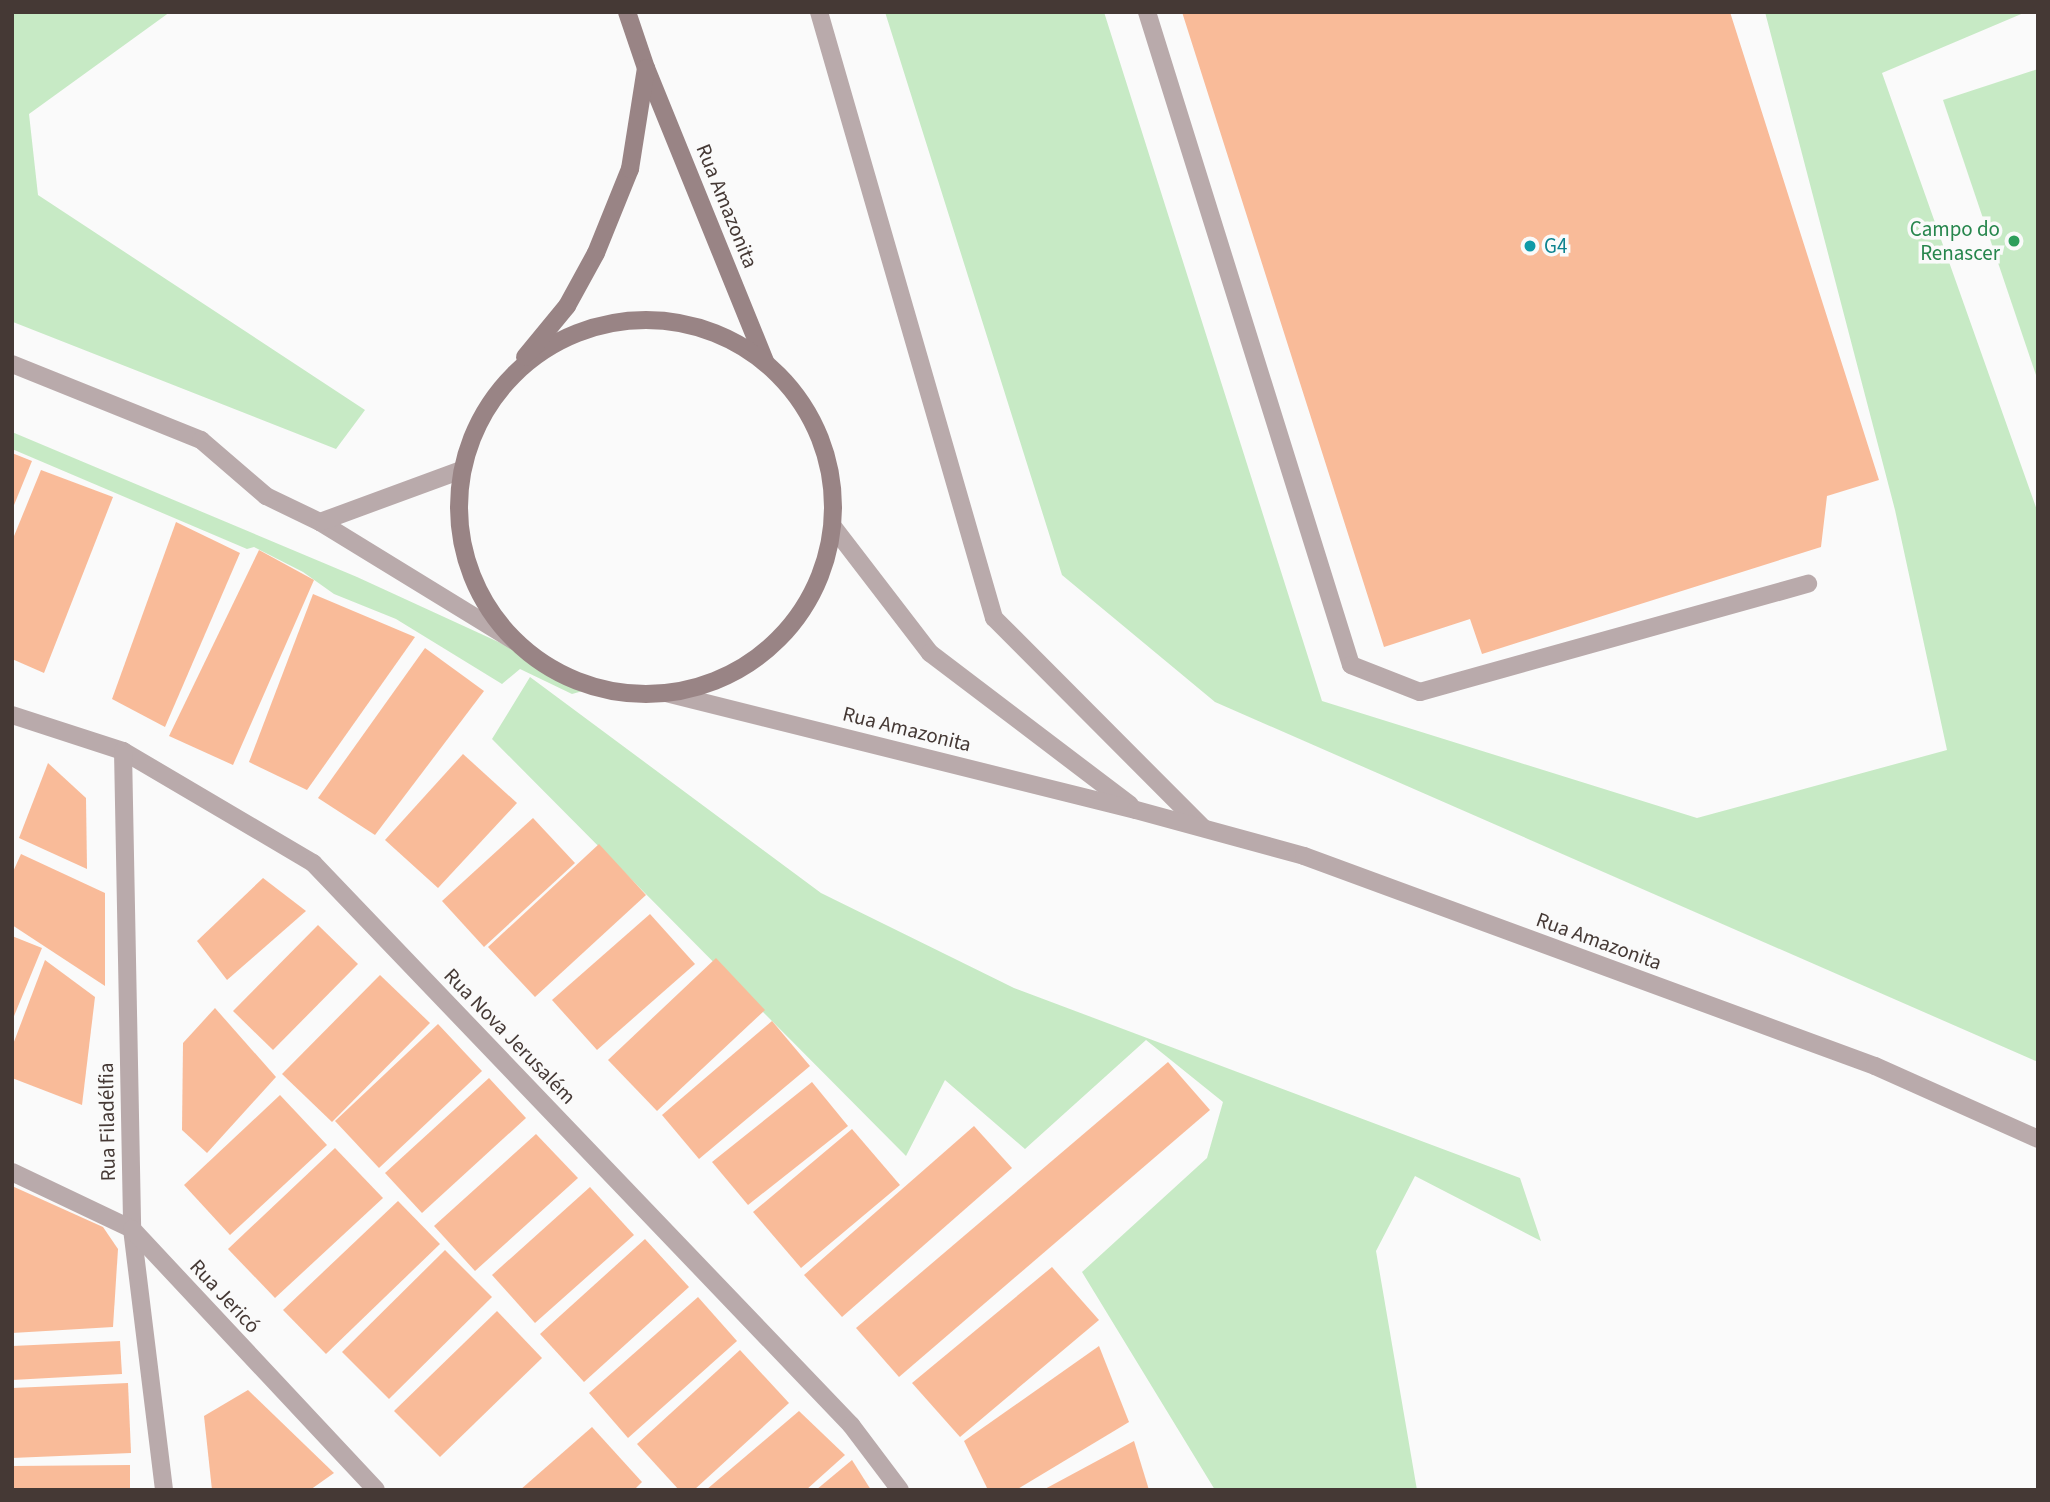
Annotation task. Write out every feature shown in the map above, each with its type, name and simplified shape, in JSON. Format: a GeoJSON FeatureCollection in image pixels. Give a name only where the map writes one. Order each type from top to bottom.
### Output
{"type":"FeatureCollection","features":[{"type":"Feature","properties":{"kind":"main road","name":"Rua Amazonita"},"geometry":{"type":"LineString","coordinates":[[627,12],[646,68],[765,362]]}},
{"type":"Feature","properties":{"kind":"main road","name":"Rua Amazonita"},"geometry":{"type":"LineString","coordinates":[[493,396],[537,353],[592,327],[652,319],[712,331],[765,362],[807,408],[830,466],[834,528],[816,589],[779,640],[727,677],[666,694],[611,691],[559,673],[514,641],[477,591],[459,531],[461,470],[473,431],[493,396],[567,306],[596,253],[630,169],[646,68]]}},
{"type":"Feature","properties":{"kind":"street"},"geometry":{"type":"LineString","coordinates":[[820,12],[994,618],[1203,828]]}},
{"type":"Feature","properties":{"kind":"street"},"geometry":{"type":"LineString","coordinates":[[1147,12],[1351,665],[1420,692],[1808,584]]}},
{"type":"Feature","properties":{"kind":"street","name":"Rua Amazonita"},"geometry":{"type":"LineString","coordinates":[[12,364],[201,440],[265,496],[320,522],[514,641]]}},
{"type":"Feature","properties":{"kind":"street"},"geometry":{"type":"LineString","coordinates":[[320,522],[461,470]]}},
{"type":"Feature","properties":{"kind":"street","name":"Rua Amazonita"},"geometry":{"type":"LineString","coordinates":[[834,528],[930,653],[1136,810]]}},
{"type":"Feature","properties":{"kind":"street","name":"Rua Amazonita"},"geometry":{"type":"LineString","coordinates":[[666,694],[1136,810],[1304,856],[1875,1066],[2038,1139]]}},
{"type":"Feature","properties":{"kind":"street","name":"Rua Nova Jerusalém"},"geometry":{"type":"LineString","coordinates":[[12,715],[123,751],[313,863],[851,1425],[900,1490]]}},
{"type":"Feature","properties":{"kind":"street","name":"Rua Filadélfia"},"geometry":{"type":"LineString","coordinates":[[123,751],[132,1229],[164,1490]]}},
{"type":"Feature","properties":{"kind":"street","name":"Rua Jericó"},"geometry":{"type":"LineString","coordinates":[[12,1172],[132,1229],[376,1490]]}},
{"type":"Feature","properties":{"kind":"green space"},"geometry":{"type":"Polygon","coordinates":[[[12,12],[170,12],[29,114],[38,195],[365,410],[336,449],[13,322],[12,12]]]}},
{"type":"Feature","properties":{"kind":"green space"},"geometry":{"type":"Polygon","coordinates":[[[885,12],[1104,12],[1322,701],[1697,818],[1947,750],[1895,510],[1765,12],[2026,12],[1882,73],[2038,513],[2038,1062],[1215,702],[1062,575],[885,12]]]}},
{"type":"Feature","properties":{"kind":"green space","name":"Campo do Renascer"},"geometry":{"type":"Polygon","coordinates":[[[2038,69],[2038,381],[1943,100],[2038,69]]]}},
{"type":"Feature","properties":{"kind":"green space"},"geometry":{"type":"Polygon","coordinates":[[[12,432],[357,577],[597,687],[572,694],[520,669],[502,684],[396,619],[334,594],[303,572],[254,547],[247,549],[12,449],[12,432]]]}},
{"type":"Feature","properties":{"kind":"green space"},"geometry":{"type":"Polygon","coordinates":[[[530,677],[821,893],[1014,988],[1520,1178],[1541,1241],[1415,1176],[1376,1251],[1417,1490],[1215,1490],[1082,1272],[1207,1158],[1223,1102],[1146,1040],[1025,1149],[945,1080],[906,1156],[492,739],[530,677]]]}},
{"type":"Feature","properties":{"kind":"building","name":"G4"},"geometry":{"type":"Polygon","coordinates":[[[1182,12],[1730,12],[1879,480],[1827,496],[1821,547],[1482,654],[1470,619],[1384,647],[1182,12]]]}},
{"type":"Feature","properties":{"kind":"building"},"geometry":{"type":"Polygon","coordinates":[[[12,453],[32,461],[12,510],[12,453]]]}},
{"type":"Feature","properties":{"kind":"building"},"geometry":{"type":"Polygon","coordinates":[[[41,470],[113,497],[44,673],[12,659],[12,541],[41,470]]]}},
{"type":"Feature","properties":{"kind":"building"},"geometry":{"type":"Polygon","coordinates":[[[176,522],[240,553],[165,727],[112,699],[176,522]]]}},
{"type":"Feature","properties":{"kind":"building"},"geometry":{"type":"Polygon","coordinates":[[[259,550],[314,580],[233,765],[169,736],[259,550]]]}},
{"type":"Feature","properties":{"kind":"building"},"geometry":{"type":"Polygon","coordinates":[[[313,594],[415,637],[307,790],[249,762],[313,594]]]}},
{"type":"Feature","properties":{"kind":"building"},"geometry":{"type":"Polygon","coordinates":[[[425,648],[484,691],[375,835],[318,798],[425,648]]]}},
{"type":"Feature","properties":{"kind":"building"},"geometry":{"type":"Polygon","coordinates":[[[463,754],[517,803],[438,888],[385,840],[463,754]]]}},
{"type":"Feature","properties":{"kind":"building"},"geometry":{"type":"Polygon","coordinates":[[[48,763],[86,798],[87,869],[19,838],[48,763]]]}},
{"type":"Feature","properties":{"kind":"building"},"geometry":{"type":"Polygon","coordinates":[[[533,818],[575,863],[484,947],[442,901],[533,818]]]}},
{"type":"Feature","properties":{"kind":"building"},"geometry":{"type":"Polygon","coordinates":[[[599,844],[646,895],[535,997],[488,947],[599,844]]]}},
{"type":"Feature","properties":{"kind":"building"},"geometry":{"type":"Polygon","coordinates":[[[21,854],[105,893],[105,986],[12,925],[12,874],[21,854]]]}},
{"type":"Feature","properties":{"kind":"building"},"geometry":{"type":"Polygon","coordinates":[[[263,878],[306,911],[227,980],[197,941],[263,878]]]}},
{"type":"Feature","properties":{"kind":"building"},"geometry":{"type":"Polygon","coordinates":[[[650,914],[695,964],[597,1050],[552,1000],[650,914]]]}},
{"type":"Feature","properties":{"kind":"building"},"geometry":{"type":"Polygon","coordinates":[[[318,925],[358,964],[273,1050],[233,1011],[318,925]]]}},
{"type":"Feature","properties":{"kind":"building"},"geometry":{"type":"Polygon","coordinates":[[[12,936],[42,948],[12,1021],[12,936]]]}},
{"type":"Feature","properties":{"kind":"building"},"geometry":{"type":"Polygon","coordinates":[[[716,958],[765,1010],[657,1111],[608,1060],[716,958]]]}},
{"type":"Feature","properties":{"kind":"building"},"geometry":{"type":"Polygon","coordinates":[[[45,960],[95,997],[82,1105],[12,1078],[12,1047],[45,960]]]}},
{"type":"Feature","properties":{"kind":"building"},"geometry":{"type":"Polygon","coordinates":[[[380,975],[430,1023],[332,1122],[282,1074],[380,975]]]}},
{"type":"Feature","properties":{"kind":"building"},"geometry":{"type":"Polygon","coordinates":[[[215,1008],[276,1077],[207,1153],[182,1130],[183,1043],[215,1008]]]}},
{"type":"Feature","properties":{"kind":"building"},"geometry":{"type":"Polygon","coordinates":[[[772,1021],[810,1066],[699,1159],[662,1115],[772,1021]]]}},
{"type":"Feature","properties":{"kind":"building"},"geometry":{"type":"Polygon","coordinates":[[[438,1024],[482,1071],[379,1168],[335,1121],[438,1024]]]}},
{"type":"Feature","properties":{"kind":"building"},"geometry":{"type":"Polygon","coordinates":[[[1168,1062],[1210,1110],[899,1377],[856,1328],[1168,1062]]]}},
{"type":"Feature","properties":{"kind":"building"},"geometry":{"type":"Polygon","coordinates":[[[489,1078],[526,1118],[422,1213],[385,1173],[489,1078]]]}},
{"type":"Feature","properties":{"kind":"building"},"geometry":{"type":"Polygon","coordinates":[[[812,1082],[848,1126],[748,1205],[712,1162],[812,1082]]]}},
{"type":"Feature","properties":{"kind":"building"},"geometry":{"type":"Polygon","coordinates":[[[280,1095],[327,1145],[230,1235],[184,1185],[280,1095]]]}},
{"type":"Feature","properties":{"kind":"building"},"geometry":{"type":"Polygon","coordinates":[[[974,1126],[1012,1168],[842,1317],[804,1275],[974,1126]]]}},
{"type":"Feature","properties":{"kind":"building"},"geometry":{"type":"Polygon","coordinates":[[[852,1129],[900,1185],[801,1268],[753,1212],[852,1129]]]}},
{"type":"Feature","properties":{"kind":"building"},"geometry":{"type":"Polygon","coordinates":[[[536,1134],[578,1178],[475,1271],[434,1226],[536,1134]]]}},
{"type":"Feature","properties":{"kind":"building"},"geometry":{"type":"Polygon","coordinates":[[[335,1148],[383,1198],[275,1298],[228,1249],[335,1148]]]}},
{"type":"Feature","properties":{"kind":"building"},"geometry":{"type":"Polygon","coordinates":[[[12,1186],[103,1227],[118,1249],[113,1327],[12,1333],[12,1186]]]}},
{"type":"Feature","properties":{"kind":"building"},"geometry":{"type":"Polygon","coordinates":[[[590,1187],[634,1235],[535,1323],[492,1275],[590,1187]]]}},
{"type":"Feature","properties":{"kind":"building"},"geometry":{"type":"Polygon","coordinates":[[[398,1201],[440,1244],[326,1354],[283,1310],[398,1201]]]}},
{"type":"Feature","properties":{"kind":"building"},"geometry":{"type":"Polygon","coordinates":[[[645,1239],[689,1287],[584,1382],[540,1334],[645,1239]]]}},
{"type":"Feature","properties":{"kind":"building"},"geometry":{"type":"Polygon","coordinates":[[[445,1250],[492,1297],[389,1399],[342,1352],[445,1250]]]}},
{"type":"Feature","properties":{"kind":"building"},"geometry":{"type":"Polygon","coordinates":[[[1052,1267],[1099,1320],[960,1437],[912,1383],[1052,1267]]]}},
{"type":"Feature","properties":{"kind":"building"},"geometry":{"type":"Polygon","coordinates":[[[698,1297],[737,1341],[628,1438],[589,1393],[698,1297]]]}},
{"type":"Feature","properties":{"kind":"building"},"geometry":{"type":"Polygon","coordinates":[[[497,1311],[542,1358],[440,1457],[394,1411],[497,1311]]]}},
{"type":"Feature","properties":{"kind":"building"},"geometry":{"type":"Polygon","coordinates":[[[120,1341],[122,1374],[12,1380],[12,1346],[120,1341]]]}},
{"type":"Feature","properties":{"kind":"building"},"geometry":{"type":"Polygon","coordinates":[[[1099,1346],[1129,1422],[1016,1490],[988,1490],[964,1441],[1099,1346]]]}},
{"type":"Feature","properties":{"kind":"building"},"geometry":{"type":"Polygon","coordinates":[[[740,1350],[789,1403],[694,1490],[679,1490],[637,1444],[740,1350]]]}},
{"type":"Feature","properties":{"kind":"building"},"geometry":{"type":"Polygon","coordinates":[[[128,1383],[131,1453],[12,1458],[12,1388],[128,1383]]]}},
{"type":"Feature","properties":{"kind":"building"},"geometry":{"type":"Polygon","coordinates":[[[248,1390],[334,1473],[310,1490],[212,1490],[204,1416],[248,1390]]]}},
{"type":"Feature","properties":{"kind":"building"},"geometry":{"type":"Polygon","coordinates":[[[799,1411],[845,1455],[806,1490],[706,1490],[799,1411]]]}},
{"type":"Feature","properties":{"kind":"building"},"geometry":{"type":"Polygon","coordinates":[[[592,1427],[642,1482],[634,1490],[520,1490],[592,1427]]]}},
{"type":"Feature","properties":{"kind":"building"},"geometry":{"type":"Polygon","coordinates":[[[1134,1441],[1149,1490],[1043,1490],[1134,1441]]]}},
{"type":"Feature","properties":{"kind":"building"},"geometry":{"type":"Polygon","coordinates":[[[852,1460],[871,1490],[816,1490],[852,1460]]]}},
{"type":"Feature","properties":{"kind":"building"},"geometry":{"type":"Polygon","coordinates":[[[130,1465],[130,1490],[12,1490],[12,1466],[130,1465]]]}},
{"type":"Feature","properties":{"kind":"place","name":"Campo do Renascer"},"geometry":{"type":"Point","coordinates":[2014,241]}},
{"type":"Feature","properties":{"kind":"place","name":"G4"},"geometry":{"type":"Point","coordinates":[1530,246]}}]}
